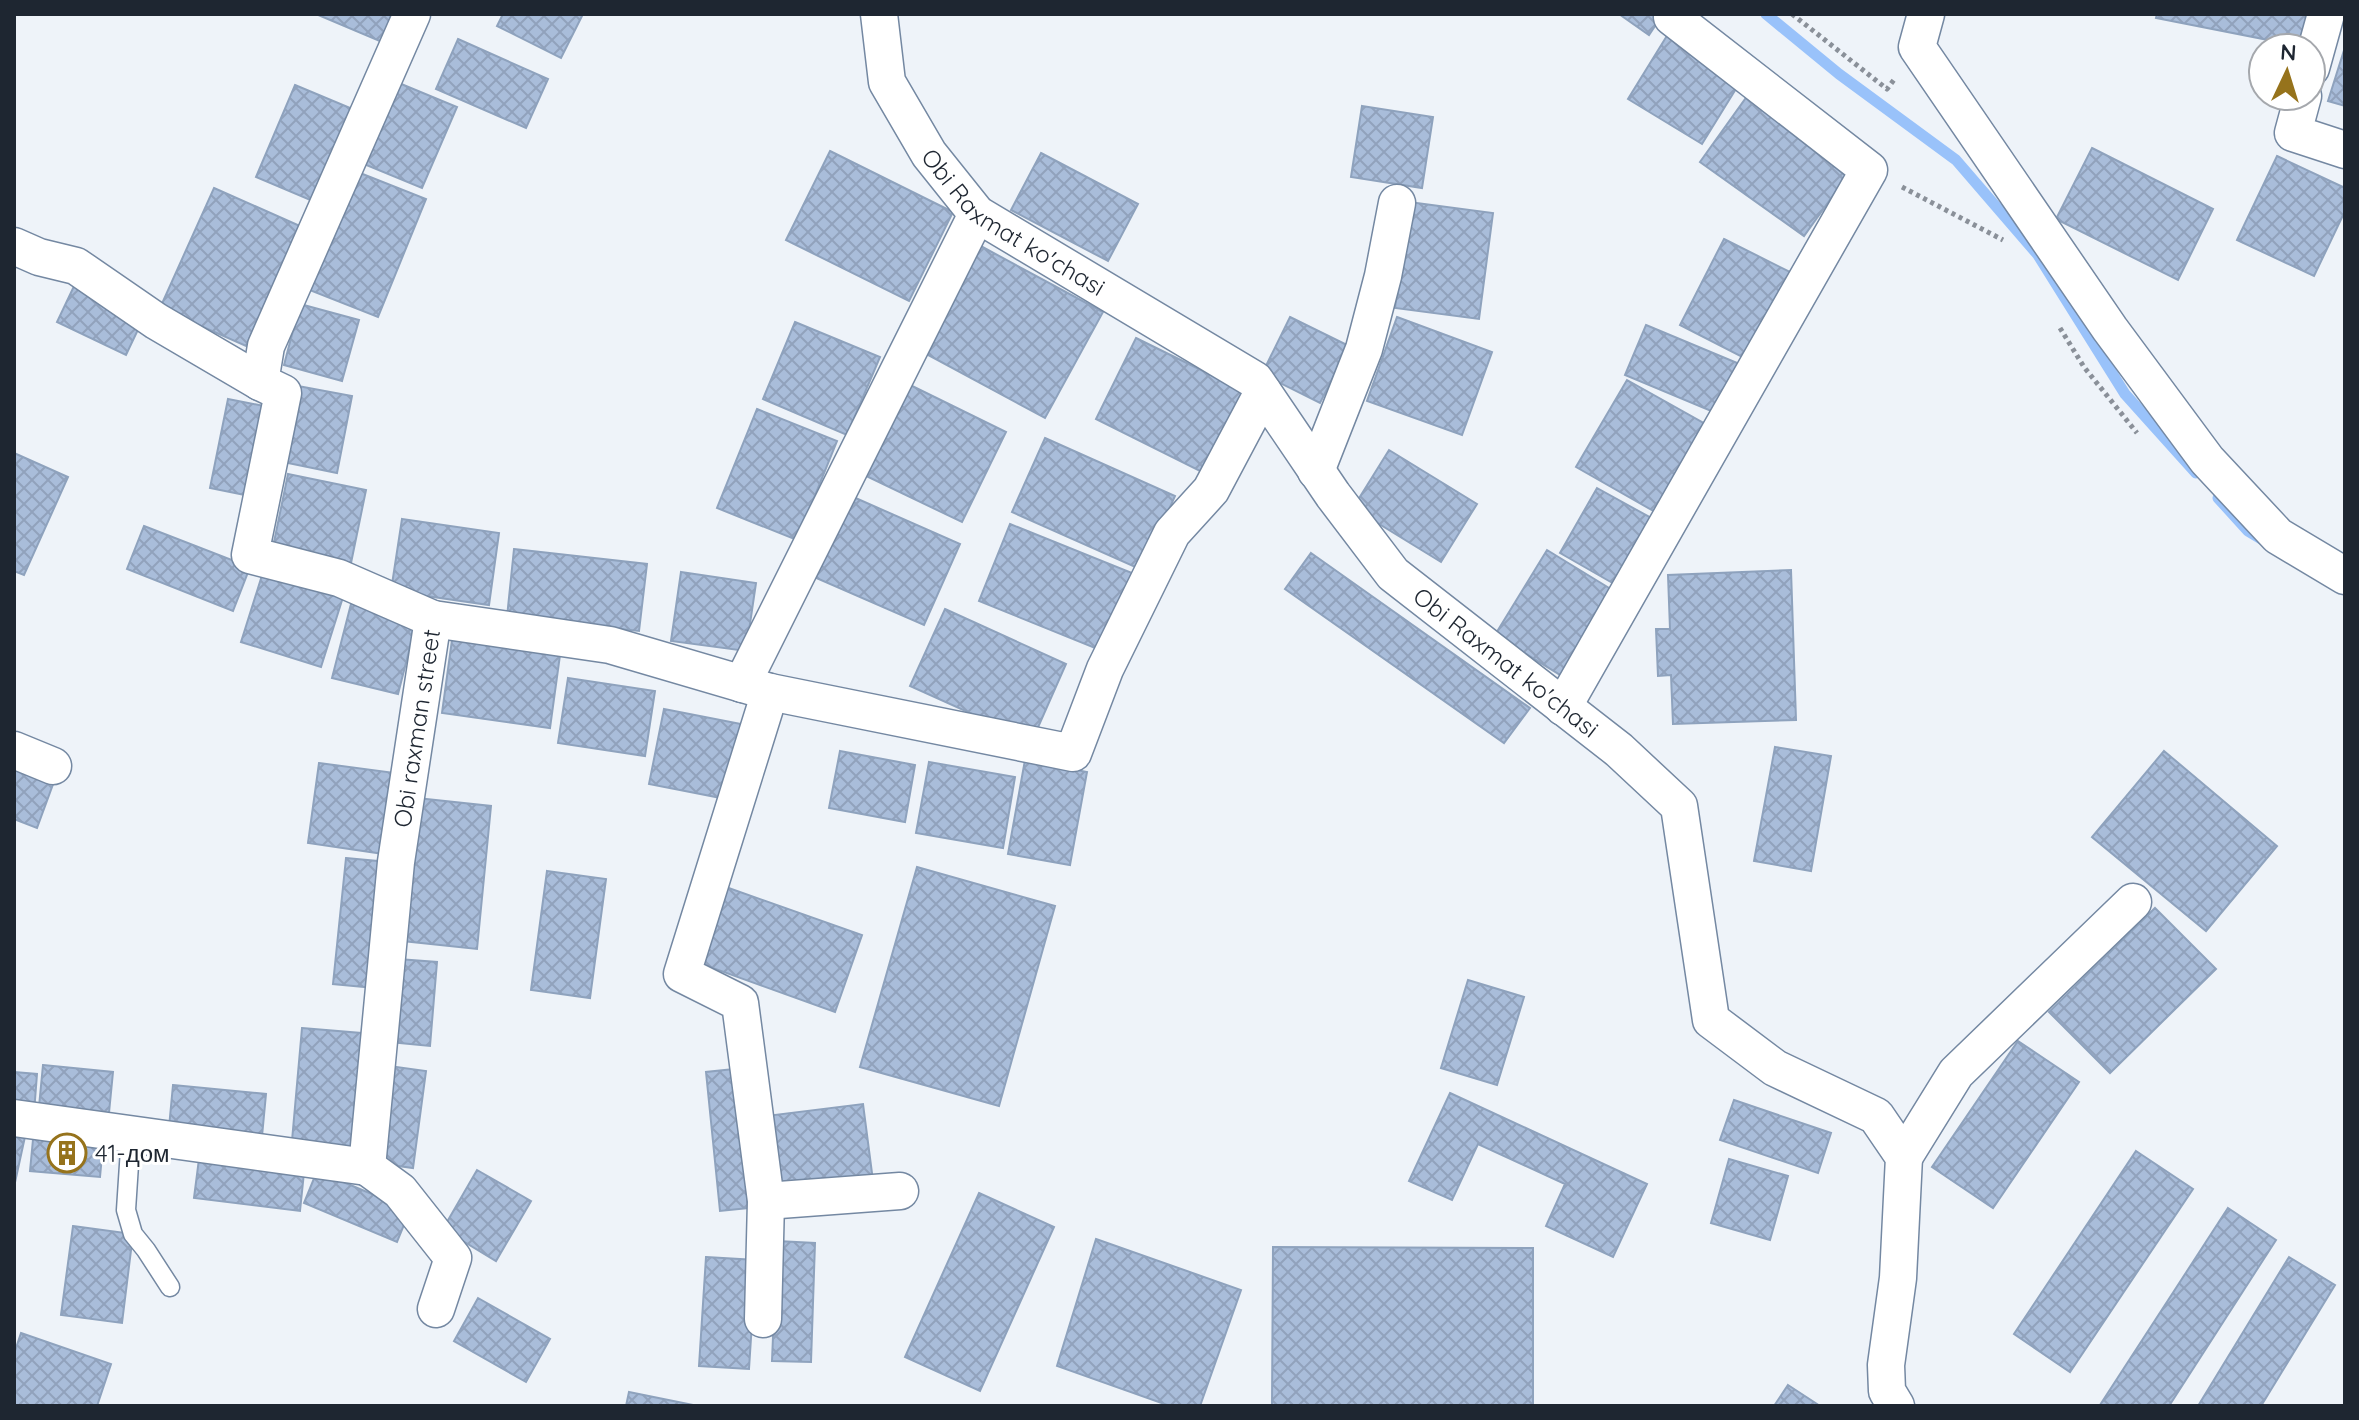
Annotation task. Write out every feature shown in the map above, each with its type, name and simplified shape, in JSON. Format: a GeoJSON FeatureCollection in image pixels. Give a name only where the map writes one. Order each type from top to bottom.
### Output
{"type":"FeatureCollection","features":[{"type":"Feature","properties":{"kind":"street"},"geometry":{"type":"LineString","coordinates":[[14,246],[39,257],[76,266],[156,321],[260,382],[266,346],[412,14]]}},
{"type":"Feature","properties":{"kind":"street","name":"Obi Raxmat ko'chasi"},"geometry":{"type":"LineString","coordinates":[[879,14],[887,82],[929,154],[977,214],[1255,380],[1316,471],[1393,574],[1619,750],[1679,806],[1711,1020],[1775,1068],[1876,1116],[1904,1157]]}},
{"type":"Feature","properties":{"kind":"street"},"geometry":{"type":"LineString","coordinates":[[1563,707],[1869,170],[1672,17]]}},
{"type":"Feature","properties":{"kind":"street"},"geometry":{"type":"LineString","coordinates":[[1921,30],[2110,329],[2207,460],[2278,536],[2345,576]]}},
{"type":"Feature","properties":{"kind":"street"},"geometry":{"type":"LineString","coordinates":[[2299,112],[2293,133],[2345,150]]}},
{"type":"Feature","properties":{"kind":"street"},"geometry":{"type":"LineString","coordinates":[[1316,471],[1364,349],[1383,276],[1397,203]]}},
{"type":"Feature","properties":{"kind":"street"},"geometry":{"type":"LineString","coordinates":[[763,1319],[766,1201],[740,1003],[682,974],[756,688],[977,214]]}},
{"type":"Feature","properties":{"kind":"street","name":"Obi raxman street"},"geometry":{"type":"LineString","coordinates":[[260,382],[283,393],[250,555],[339,578],[433,619],[396,862],[367,1167]]}},
{"type":"Feature","properties":{"kind":"street"},"geometry":{"type":"LineString","coordinates":[[433,619],[610,645],[756,688],[1073,753],[1105,669],[1172,533],[1211,490],[1263,392]]}},
{"type":"Feature","properties":{"kind":"street"},"geometry":{"type":"LineString","coordinates":[[14,750],[53,766]]}},
{"type":"Feature","properties":{"kind":"street"},"geometry":{"type":"LineString","coordinates":[[1896,1406],[1887,1391],[1886,1365],[1898,1278],[1904,1157],[1956,1073],[2133,902]]}},
{"type":"Feature","properties":{"kind":"street"},"geometry":{"type":"LineString","coordinates":[[14,1118],[367,1167],[400,1191],[453,1258],[436,1309]]}},
{"type":"Feature","properties":{"kind":"street"},"geometry":{"type":"LineString","coordinates":[[766,1201],[900,1191]]}},
{"type":"Feature","properties":{"kind":"street"},"geometry":{"type":"LineString","coordinates":[[1859,1406],[1886,1365]]}},
{"type":"Feature","properties":{"kind":"lane"},"geometry":{"type":"LineString","coordinates":[[131,1134],[126,1210],[133,1234],[170,1287]]}},
{"type":"Feature","properties":{"kind":"path"},"geometry":{"type":"LineString","coordinates":[[1792,14],[1887,89],[1921,30]]}},
{"type":"Feature","properties":{"kind":"building"},"geometry":{"type":"Polygon","coordinates":[[[316,14],[393,14],[382,42],[316,14]]]}},
{"type":"Feature","properties":{"kind":"building"},"geometry":{"type":"Polygon","coordinates":[[[503,14],[583,14],[561,58],[497,26],[503,14]]]}},
{"type":"Feature","properties":{"kind":"building"},"geometry":{"type":"Polygon","coordinates":[[[1619,14],[1663,14],[1649,35],[1619,14]]]}},
{"type":"Feature","properties":{"kind":"building"},"geometry":{"type":"Polygon","coordinates":[[[2157,14],[2310,14],[2307,32],[2247,32],[2247,36],[2156,18],[2157,14]]]}},
{"type":"Feature","properties":{"kind":"building"},"geometry":{"type":"Polygon","coordinates":[[[1668,34],[1742,79],[1702,144],[1628,99],[1668,34]]]}},
{"type":"Feature","properties":{"kind":"building"},"geometry":{"type":"Polygon","coordinates":[[[458,39],[548,79],[526,128],[436,89],[458,39]]]}},
{"type":"Feature","properties":{"kind":"building"},"geometry":{"type":"Polygon","coordinates":[[[2345,47],[2345,106],[2328,101],[2345,47]]]}},
{"type":"Feature","properties":{"kind":"building"},"geometry":{"type":"Polygon","coordinates":[[[394,81],[457,107],[422,188],[359,162],[394,81]]]}},
{"type":"Feature","properties":{"kind":"building"},"geometry":{"type":"Polygon","coordinates":[[[295,85],[355,110],[315,202],[256,177],[295,85]]]}},
{"type":"Feature","properties":{"kind":"building"},"geometry":{"type":"Polygon","coordinates":[[[1748,95],[1852,169],[1804,236],[1700,162],[1748,95]]]}},
{"type":"Feature","properties":{"kind":"building"},"geometry":{"type":"Polygon","coordinates":[[[1362,106],[1433,117],[1422,188],[1351,177],[1362,106]]]}},
{"type":"Feature","properties":{"kind":"building"},"geometry":{"type":"Polygon","coordinates":[[[2092,148],[2213,209],[2178,280],[2056,219],[2092,148]]]}},
{"type":"Feature","properties":{"kind":"building"},"geometry":{"type":"Polygon","coordinates":[[[830,151],[953,212],[909,301],[786,240],[830,151]]]}},
{"type":"Feature","properties":{"kind":"building"},"geometry":{"type":"Polygon","coordinates":[[[1041,153],[1138,204],[1108,261],[1011,210],[1041,153]]]}},
{"type":"Feature","properties":{"kind":"building"},"geometry":{"type":"Polygon","coordinates":[[[2277,156],[2345,188],[2345,211],[2314,276],[2237,240],[2277,156]]]}},
{"type":"Feature","properties":{"kind":"building"},"geometry":{"type":"Polygon","coordinates":[[[355,171],[426,199],[378,317],[307,289],[355,171]]]}},
{"type":"Feature","properties":{"kind":"building"},"geometry":{"type":"Polygon","coordinates":[[[214,188],[300,226],[246,346],[160,308],[214,188]]]}},
{"type":"Feature","properties":{"kind":"building"},"geometry":{"type":"Polygon","coordinates":[[[1409,202],[1493,213],[1479,319],[1395,308],[1409,202]]]}},
{"type":"Feature","properties":{"kind":"building"},"geometry":{"type":"Polygon","coordinates":[[[1724,239],[1796,275],[1752,362],[1680,325],[1724,239]]]}},
{"type":"Feature","properties":{"kind":"building"},"geometry":{"type":"Polygon","coordinates":[[[977,244],[1103,312],[1045,418],[919,350],[977,244]]]}},
{"type":"Feature","properties":{"kind":"building"},"geometry":{"type":"Polygon","coordinates":[[[75,284],[144,317],[126,355],[57,322],[75,284]]]}},
{"type":"Feature","properties":{"kind":"building"},"geometry":{"type":"Polygon","coordinates":[[[300,304],[359,320],[342,381],[284,365],[300,304]]]}},
{"type":"Feature","properties":{"kind":"building"},"geometry":{"type":"Polygon","coordinates":[[[1290,317],[1349,346],[1320,403],[1262,374],[1290,317]]]}},
{"type":"Feature","properties":{"kind":"building"},"geometry":{"type":"Polygon","coordinates":[[[1397,317],[1492,352],[1462,435],[1367,401],[1397,317]]]}},
{"type":"Feature","properties":{"kind":"building"},"geometry":{"type":"Polygon","coordinates":[[[795,322],[880,357],[847,435],[763,399],[795,322]]]}},
{"type":"Feature","properties":{"kind":"building"},"geometry":{"type":"Polygon","coordinates":[[[1646,325],[1742,365],[1716,413],[1625,375],[1646,325]]]}},
{"type":"Feature","properties":{"kind":"building"},"geometry":{"type":"Polygon","coordinates":[[[1136,338],[1254,396],[1214,478],[1096,419],[1136,338]]]}},
{"type":"Feature","properties":{"kind":"building"},"geometry":{"type":"Polygon","coordinates":[[[1627,380],[1707,425],[1657,513],[1576,467],[1627,380]]]}},
{"type":"Feature","properties":{"kind":"building"},"geometry":{"type":"Polygon","coordinates":[[[904,382],[1006,432],[962,522],[860,473],[904,382]]]}},
{"type":"Feature","properties":{"kind":"building"},"geometry":{"type":"Polygon","coordinates":[[[298,386],[352,396],[337,473],[283,462],[298,386]]]}},
{"type":"Feature","properties":{"kind":"building"},"geometry":{"type":"Polygon","coordinates":[[[228,399],[269,407],[250,496],[210,488],[228,399]]]}},
{"type":"Feature","properties":{"kind":"building"},"geometry":{"type":"Polygon","coordinates":[[[757,409],[837,441],[797,540],[717,508],[757,409]]]}},
{"type":"Feature","properties":{"kind":"building"},"geometry":{"type":"Polygon","coordinates":[[[1045,438],[1175,496],[1142,570],[1012,512],[1045,438]]]}},
{"type":"Feature","properties":{"kind":"building"},"geometry":{"type":"Polygon","coordinates":[[[1389,450],[1477,504],[1441,562],[1353,508],[1389,450]]]}},
{"type":"Feature","properties":{"kind":"building"},"geometry":{"type":"Polygon","coordinates":[[[14,453],[68,477],[24,575],[14,571],[14,453]]]}},
{"type":"Feature","properties":{"kind":"building"},"geometry":{"type":"Polygon","coordinates":[[[288,474],[366,490],[351,563],[273,547],[288,474]]]}},
{"type":"Feature","properties":{"kind":"building"},"geometry":{"type":"Polygon","coordinates":[[[1597,488],[1653,519],[1616,585],[1560,553],[1597,488]]]}},
{"type":"Feature","properties":{"kind":"building"},"geometry":{"type":"Polygon","coordinates":[[[851,496],[960,544],[924,625],[814,577],[851,496]]]}},
{"type":"Feature","properties":{"kind":"building"},"geometry":{"type":"Polygon","coordinates":[[[402,519],[499,533],[489,605],[391,591],[402,519]]]}},
{"type":"Feature","properties":{"kind":"building"},"geometry":{"type":"Polygon","coordinates":[[[1010,524],[1132,573],[1100,650],[979,601],[1010,524]]]}},
{"type":"Feature","properties":{"kind":"building"},"geometry":{"type":"Polygon","coordinates":[[[144,526],[250,567],[233,611],[127,569],[144,526]]]}},
{"type":"Feature","properties":{"kind":"building"},"geometry":{"type":"Polygon","coordinates":[[[514,549],[647,564],[639,631],[507,617],[514,549]]]}},
{"type":"Feature","properties":{"kind":"building"},"geometry":{"type":"Polygon","coordinates":[[[1547,550],[1614,591],[1562,676],[1495,635],[1547,550]]]}},
{"type":"Feature","properties":{"kind":"building"},"geometry":{"type":"Polygon","coordinates":[[[1311,553],[1530,708],[1504,743],[1285,589],[1311,553]]]}},
{"type":"Feature","properties":{"kind":"building"},"geometry":{"type":"Polygon","coordinates":[[[264,569],[344,594],[321,667],[241,642],[264,569]]]}},
{"type":"Feature","properties":{"kind":"building"},"geometry":{"type":"Polygon","coordinates":[[[1791,570],[1796,720],[1673,724],[1671,675],[1658,676],[1656,629],[1670,629],[1668,575],[1791,570]]]}},
{"type":"Feature","properties":{"kind":"building"},"geometry":{"type":"Polygon","coordinates":[[[681,572],[756,583],[746,651],[671,641],[681,572]]]}},
{"type":"Feature","properties":{"kind":"building"},"geometry":{"type":"Polygon","coordinates":[[[351,604],[417,620],[398,694],[332,678],[351,604]]]}},
{"type":"Feature","properties":{"kind":"building"},"geometry":{"type":"Polygon","coordinates":[[[945,609],[1066,664],[1032,741],[910,686],[945,609]]]}},
{"type":"Feature","properties":{"kind":"building"},"geometry":{"type":"Polygon","coordinates":[[[452,640],[560,655],[550,728],[442,713],[452,640]]]}},
{"type":"Feature","properties":{"kind":"building"},"geometry":{"type":"Polygon","coordinates":[[[568,678],[655,691],[645,756],[558,743],[568,678]]]}},
{"type":"Feature","properties":{"kind":"building"},"geometry":{"type":"Polygon","coordinates":[[[664,709],[741,724],[726,799],[649,784],[664,709]]]}},
{"type":"Feature","properties":{"kind":"building"},"geometry":{"type":"Polygon","coordinates":[[[1775,747],[1831,756],[1811,871],[1754,861],[1775,747]]]}},
{"type":"Feature","properties":{"kind":"building"},"geometry":{"type":"Polygon","coordinates":[[[840,751],[915,765],[905,822],[829,808],[840,751]]]}},
{"type":"Feature","properties":{"kind":"building"},"geometry":{"type":"Polygon","coordinates":[[[2164,751],[2277,846],[2206,931],[2092,837],[2164,751]]]}},
{"type":"Feature","properties":{"kind":"building"},"geometry":{"type":"Polygon","coordinates":[[[1025,760],[1087,772],[1070,865],[1008,854],[1025,760]]]}},
{"type":"Feature","properties":{"kind":"building"},"geometry":{"type":"Polygon","coordinates":[[[14,761],[56,776],[37,828],[14,819],[14,761]]]}},
{"type":"Feature","properties":{"kind":"building"},"geometry":{"type":"Polygon","coordinates":[[[929,762],[1015,777],[1003,848],[916,833],[929,762]]]}},
{"type":"Feature","properties":{"kind":"building"},"geometry":{"type":"Polygon","coordinates":[[[319,763],[395,773],[384,854],[308,843],[319,763]]]}},
{"type":"Feature","properties":{"kind":"building"},"geometry":{"type":"Polygon","coordinates":[[[417,798],[491,806],[477,949],[403,941],[417,798]]]}},
{"type":"Feature","properties":{"kind":"building"},"geometry":{"type":"Polygon","coordinates":[[[346,858],[388,862],[374,988],[333,984],[346,858]]]}},
{"type":"Feature","properties":{"kind":"building"},"geometry":{"type":"Polygon","coordinates":[[[917,867],[1055,906],[999,1106],[860,1067],[917,867]]]}},
{"type":"Feature","properties":{"kind":"building"},"geometry":{"type":"Polygon","coordinates":[[[547,871],[606,879],[590,998],[531,990],[547,871]]]}},
{"type":"Feature","properties":{"kind":"building"},"geometry":{"type":"Polygon","coordinates":[[[723,886],[862,935],[835,1012],[696,962],[723,886]]]}},
{"type":"Feature","properties":{"kind":"building"},"geometry":{"type":"Polygon","coordinates":[[[2155,908],[2216,969],[2110,1073],[2049,1012],[2155,908]]]}},
{"type":"Feature","properties":{"kind":"building"},"geometry":{"type":"Polygon","coordinates":[[[398,959],[437,962],[430,1046],[390,1042],[398,959]]]}},
{"type":"Feature","properties":{"kind":"building"},"geometry":{"type":"Polygon","coordinates":[[[1468,980],[1524,997],[1497,1085],[1441,1068],[1468,980]]]}},
{"type":"Feature","properties":{"kind":"building"},"geometry":{"type":"Polygon","coordinates":[[[302,1028],[373,1034],[361,1159],[291,1152],[302,1028]]]}},
{"type":"Feature","properties":{"kind":"building"},"geometry":{"type":"Polygon","coordinates":[[[2018,1041],[2079,1082],[1993,1208],[1932,1167],[2018,1041]]]}},
{"type":"Feature","properties":{"kind":"building"},"geometry":{"type":"Polygon","coordinates":[[[43,1065],[113,1072],[108,1123],[38,1117],[43,1065]]]}},
{"type":"Feature","properties":{"kind":"building"},"geometry":{"type":"Polygon","coordinates":[[[389,1066],[426,1071],[413,1168],[376,1163],[389,1066]]]}},
{"type":"Feature","properties":{"kind":"building"},"geometry":{"type":"Polygon","coordinates":[[[743,1068],[758,1207],[720,1211],[706,1072],[743,1068]]]}},
{"type":"Feature","properties":{"kind":"building"},"geometry":{"type":"Polygon","coordinates":[[[14,1072],[37,1074],[34,1113],[14,1111],[14,1072]]]}},
{"type":"Feature","properties":{"kind":"building"},"geometry":{"type":"Polygon","coordinates":[[[173,1085],[266,1094],[261,1147],[168,1138],[173,1085]]]}},
{"type":"Feature","properties":{"kind":"building"},"geometry":{"type":"Polygon","coordinates":[[[1450,1093],[1647,1184],[1613,1257],[1546,1226],[1565,1184],[1478,1144],[1452,1200],[1409,1181],[1450,1093]]]}},
{"type":"Feature","properties":{"kind":"building"},"geometry":{"type":"Polygon","coordinates":[[[1734,1100],[1831,1133],[1818,1173],[1720,1140],[1734,1100]]]}},
{"type":"Feature","properties":{"kind":"building"},"geometry":{"type":"Polygon","coordinates":[[[863,1104],[873,1181],[776,1194],[766,1116],[863,1104]]]}},
{"type":"Feature","properties":{"kind":"building"},"geometry":{"type":"Polygon","coordinates":[[[14,1122],[28,1123],[14,1187],[14,1122]]]}},
{"type":"Feature","properties":{"kind":"building","name":"41-дом"},"geometry":{"type":"Polygon","coordinates":[[[34,1129],[104,1134],[100,1177],[30,1171],[34,1129]]]}},
{"type":"Feature","properties":{"kind":"building"},"geometry":{"type":"Polygon","coordinates":[[[200,1151],[305,1163],[300,1211],[194,1198],[200,1151]]]}},
{"type":"Feature","properties":{"kind":"building"},"geometry":{"type":"Polygon","coordinates":[[[2136,1151],[2193,1189],[2070,1372],[2014,1334],[2136,1151]]]}},
{"type":"Feature","properties":{"kind":"building"},"geometry":{"type":"Polygon","coordinates":[[[1729,1159],[1788,1176],[1770,1240],[1711,1223],[1729,1159]]]}},
{"type":"Feature","properties":{"kind":"building"},"geometry":{"type":"Polygon","coordinates":[[[477,1170],[531,1201],[496,1261],[443,1229],[477,1170]]]}},
{"type":"Feature","properties":{"kind":"building"},"geometry":{"type":"Polygon","coordinates":[[[317,1171],[410,1210],[397,1242],[304,1203],[317,1171]]]}},
{"type":"Feature","properties":{"kind":"building"},"geometry":{"type":"Polygon","coordinates":[[[979,1193],[1054,1227],[980,1391],[905,1357],[979,1193]]]}},
{"type":"Feature","properties":{"kind":"building"},"geometry":{"type":"Polygon","coordinates":[[[2228,1208],[2276,1240],[2169,1406],[2100,1405],[2228,1208]]]}},
{"type":"Feature","properties":{"kind":"building"},"geometry":{"type":"Polygon","coordinates":[[[73,1226],[133,1234],[122,1323],[61,1315],[73,1226]]]}},
{"type":"Feature","properties":{"kind":"building"},"geometry":{"type":"Polygon","coordinates":[[[1096,1239],[1241,1290],[1200,1406],[1170,1406],[1057,1366],[1096,1239]]]}},
{"type":"Feature","properties":{"kind":"building"},"geometry":{"type":"Polygon","coordinates":[[[777,1241],[815,1243],[811,1362],[772,1361],[777,1241]]]}},
{"type":"Feature","properties":{"kind":"building"},"geometry":{"type":"Polygon","coordinates":[[[1273,1247],[1533,1248],[1533,1406],[1272,1406],[1273,1247]]]}},
{"type":"Feature","properties":{"kind":"building"},"geometry":{"type":"Polygon","coordinates":[[[706,1257],[756,1260],[749,1369],[699,1366],[706,1257]]]}},
{"type":"Feature","properties":{"kind":"building"},"geometry":{"type":"Polygon","coordinates":[[[2289,1257],[2335,1285],[2261,1406],[2198,1406],[2289,1257]]]}},
{"type":"Feature","properties":{"kind":"building"},"geometry":{"type":"Polygon","coordinates":[[[478,1298],[550,1339],[526,1382],[454,1341],[478,1298]]]}},
{"type":"Feature","properties":{"kind":"building"},"geometry":{"type":"Polygon","coordinates":[[[21,1333],[111,1364],[97,1406],[14,1406],[14,1354],[21,1333]]]}},
{"type":"Feature","properties":{"kind":"building"},"geometry":{"type":"Polygon","coordinates":[[[1788,1385],[1820,1406],[1774,1406],[1788,1385]]]}},
{"type":"Feature","properties":{"kind":"building"},"geometry":{"type":"Polygon","coordinates":[[[629,1392],[698,1406],[626,1406],[629,1392]]]}},
{"type":"Feature","properties":{"kind":"waterway"},"geometry":{"type":"LineString","coordinates":[[1766,14],[1839,74],[1956,160],[2038,255],[2125,394],[2196,473]]}},
{"type":"Feature","properties":{"kind":"waterway"},"geometry":{"type":"LineString","coordinates":[[2218,498],[2248,531],[2263,540]]}},
{"type":"Feature","properties":{"kind":"place","name":"41-дом"},"geometry":{"type":"Point","coordinates":[67,1153]}}]}
